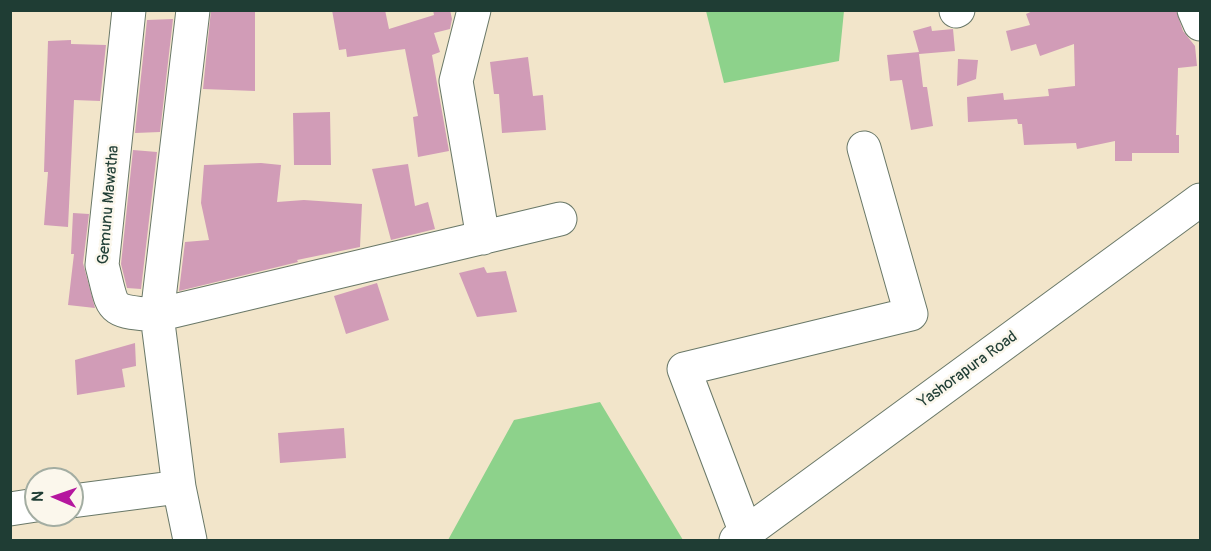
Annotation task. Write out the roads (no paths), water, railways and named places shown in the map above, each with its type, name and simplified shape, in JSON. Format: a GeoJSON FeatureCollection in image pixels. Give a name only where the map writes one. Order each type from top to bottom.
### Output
{"type":"FeatureCollection","features":[{"type":"Feature","properties":{"kind":"street","name":"Gemunu Mawatha"},"geometry":{"type":"LineString","coordinates":[[129,10],[102,265],[112,304],[123,313],[157,315],[560,219]]}},
{"type":"Feature","properties":{"kind":"street"},"geometry":{"type":"LineString","coordinates":[[190,540],[179,487],[157,315],[193,10]]}},
{"type":"Feature","properties":{"kind":"street"},"geometry":{"type":"LineString","coordinates":[[474,10],[456,81],[483,238]]}},
{"type":"Feature","properties":{"kind":"street"},"geometry":{"type":"LineString","coordinates":[[1194,10],[1200,24]]}},
{"type":"Feature","properties":{"kind":"street"},"geometry":{"type":"LineString","coordinates":[[741,537],[684,369],[911,314],[864,147]]}},
{"type":"Feature","properties":{"kind":"street","name":"Yashorapura Road"},"geometry":{"type":"LineString","coordinates":[[741,537],[1200,201]]}},
{"type":"Feature","properties":{"kind":"street"},"geometry":{"type":"LineString","coordinates":[[84,499],[179,487]]}}]}
